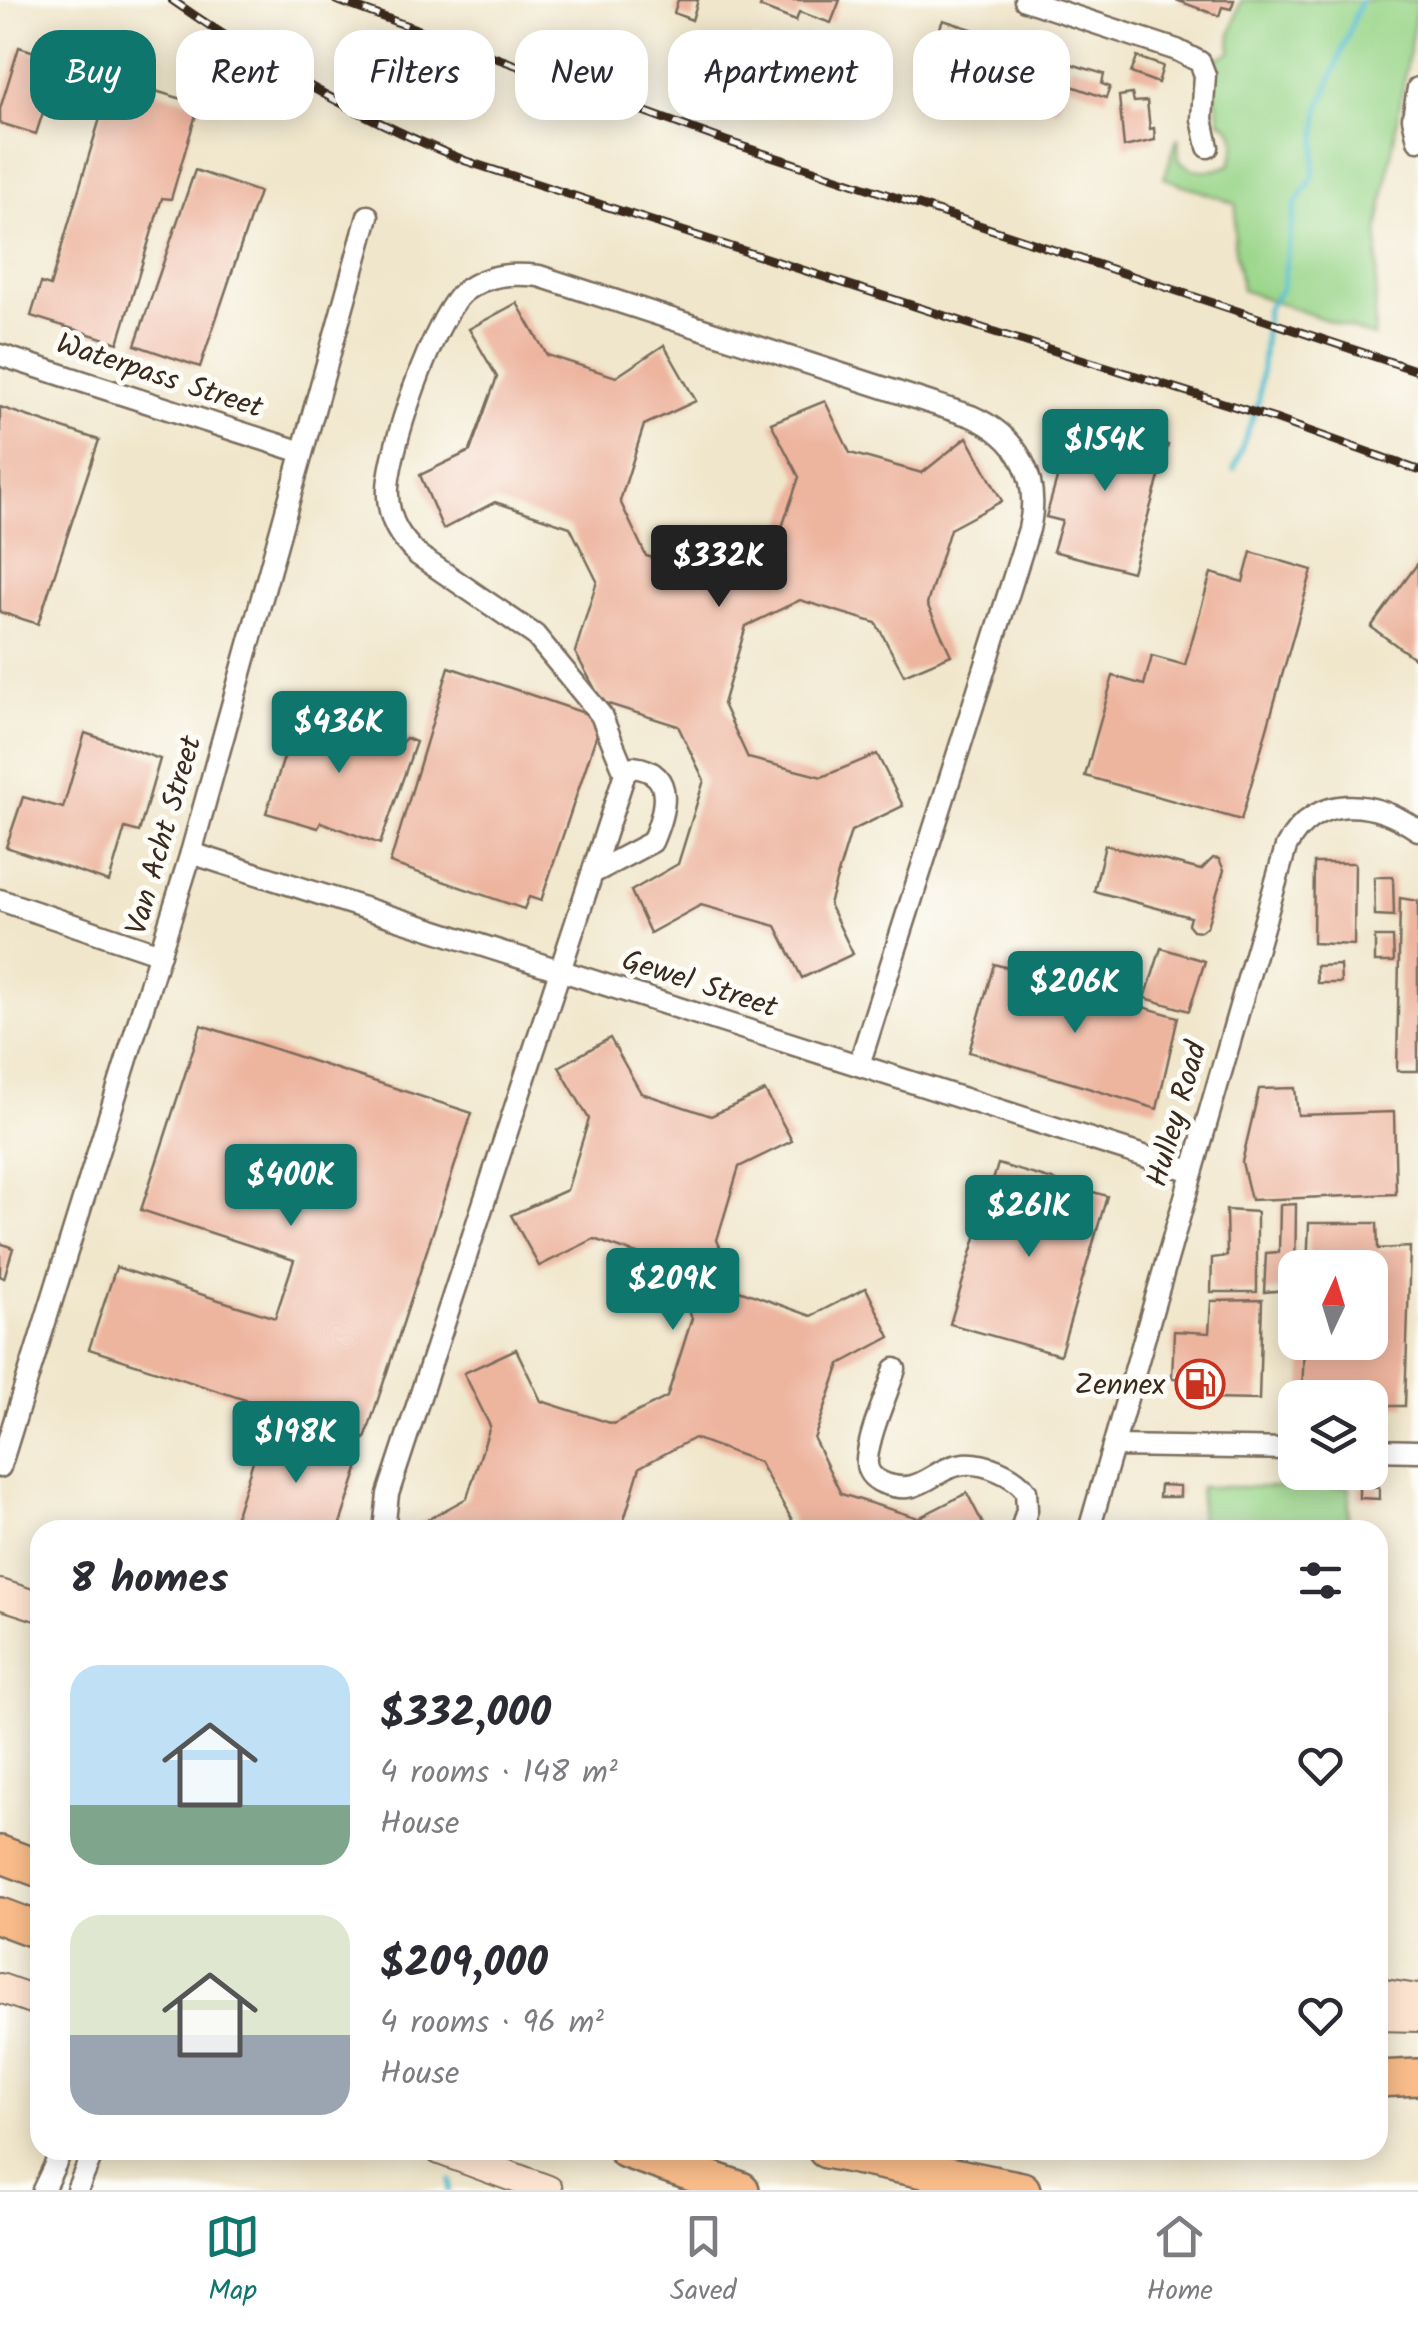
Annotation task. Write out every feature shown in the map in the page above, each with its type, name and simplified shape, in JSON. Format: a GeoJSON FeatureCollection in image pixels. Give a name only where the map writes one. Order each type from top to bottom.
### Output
{"type":"FeatureCollection","features":[{"type":"Feature","properties":{"kind":"highway"},"geometry":{"type":"LineString","coordinates":[[0,1836],[30,1846]]}},
{"type":"Feature","properties":{"kind":"highway"},"geometry":{"type":"LineString","coordinates":[[0,1854],[30,1865]]}},
{"type":"Feature","properties":{"kind":"highway"},"geometry":{"type":"LineString","coordinates":[[0,1916],[30,1927]]}},
{"type":"Feature","properties":{"kind":"highway"},"geometry":{"type":"LineString","coordinates":[[1388,2078],[1418,2077]]}},
{"type":"Feature","properties":{"kind":"highway"},"geometry":{"type":"LineString","coordinates":[[654,2160],[740,2190]]}},
{"type":"Feature","properties":{"kind":"highway"},"geometry":{"type":"LineString","coordinates":[[875,2160],[1022,2190]]}},
{"type":"Feature","properties":{"kind":"main road"},"geometry":{"type":"LineString","coordinates":[[0,1594],[30,1604]]}},
{"type":"Feature","properties":{"kind":"main road"},"geometry":{"type":"LineString","coordinates":[[0,1988],[30,1998]]}},
{"type":"Feature","properties":{"kind":"main road"},"geometry":{"type":"LineString","coordinates":[[1388,1994],[1418,1999]]}},
{"type":"Feature","properties":{"kind":"main road"},"geometry":{"type":"LineString","coordinates":[[1388,2016],[1418,2017]]}},
{"type":"Feature","properties":{"kind":"main road"},"geometry":{"type":"LineString","coordinates":[[467,2160],[548,2190]]}},
{"type":"Feature","properties":{"kind":"street"},"geometry":{"type":"LineString","coordinates":[[1025,0],[1177,50],[1200,62],[1205,81],[1202,120],[1208,148]]}},
{"type":"Feature","properties":{"kind":"street"},"geometry":{"type":"LineString","coordinates":[[1417,139],[1413,118],[1418,88]]}},
{"type":"Feature","properties":{"kind":"street","name":"Van Acht Street"},"geometry":{"type":"LineString","coordinates":[[0,1467],[191,853],[368,216]]}},
{"type":"Feature","properties":{"kind":"street"},"geometry":{"type":"LineString","coordinates":[[385,1520],[388,1494],[625,773],[601,715],[536,635],[418,556],[402,540],[393,522],[388,470],[433,337],[446,311],[464,291],[490,278],[512,273],[539,276],[970,416],[1010,442],[1028,470],[1034,501],[1029,530],[858,1065]]}},
{"type":"Feature","properties":{"kind":"street","name":"Waterpass Street"},"geometry":{"type":"LineString","coordinates":[[0,356],[302,452]]}},
{"type":"Feature","properties":{"kind":"street"},"geometry":{"type":"LineString","coordinates":[[592,873],[648,846],[654,838],[664,807],[661,783],[650,771],[639,768],[625,773]]}},
{"type":"Feature","properties":{"kind":"street","name":"Hulley Road"},"geometry":{"type":"LineString","coordinates":[[1092,1520],[1286,847],[1306,820],[1329,808],[1378,810],[1418,830]]}},
{"type":"Feature","properties":{"kind":"street","name":"Gewel Street"},"geometry":{"type":"LineString","coordinates":[[191,853],[1190,1170]]}},
{"type":"Feature","properties":{"kind":"street"},"geometry":{"type":"LineString","coordinates":[[0,900],[160,954]]}},
{"type":"Feature","properties":{"kind":"street"},"geometry":{"type":"LineString","coordinates":[[895,1369],[869,1450],[867,1470],[872,1477],[910,1488],[950,1468],[980,1465],[1013,1478],[1026,1491],[1024,1520]]}},
{"type":"Feature","properties":{"kind":"street"},"geometry":{"type":"LineString","coordinates":[[1114,1446],[1278,1449]]}},
{"type":"Feature","properties":{"kind":"street"},"geometry":{"type":"LineString","coordinates":[[1388,1450],[1418,1451]]}},
{"type":"Feature","properties":{"kind":"street"},"geometry":{"type":"LineString","coordinates":[[47,2188],[58,2160]]}},
{"type":"Feature","properties":{"kind":"street"},"geometry":{"type":"LineString","coordinates":[[77,2190],[90,2160]]}},
{"type":"Feature","properties":{"kind":"green space"},"geometry":{"type":"Polygon","coordinates":[[[1241,0],[1418,0],[1379,226],[1374,337],[1242,290],[1234,243],[1236,204],[1164,178],[1178,137],[1179,160],[1191,168],[1209,171],[1230,165],[1234,134],[1220,121],[1210,61],[1230,53],[1241,0]]]}},
{"type":"Feature","properties":{"kind":"green space"},"geometry":{"type":"Polygon","coordinates":[[[1200,1487],[1350,1490],[1348,1520],[1200,1520],[1200,1487]]]}},
{"type":"Feature","properties":{"kind":"building"},"geometry":{"type":"Polygon","coordinates":[[[678,0],[698,0],[692,20],[674,13],[678,0]]]}},
{"type":"Feature","properties":{"kind":"building"},"geometry":{"type":"Polygon","coordinates":[[[763,0],[840,0],[831,23],[799,12],[796,21],[760,7],[763,0]]]}},
{"type":"Feature","properties":{"kind":"building"},"geometry":{"type":"Polygon","coordinates":[[[1176,0],[1234,0],[1231,9],[1222,7],[1219,16],[1176,0]]]}},
{"type":"Feature","properties":{"kind":"building"},"geometry":{"type":"Polygon","coordinates":[[[943,20],[975,30],[939,30],[943,20]]]}},
{"type":"Feature","properties":{"kind":"building"},"geometry":{"type":"Polygon","coordinates":[[[19,47],[30,50],[30,120],[41,120],[36,134],[0,123],[0,109],[19,47]]]}},
{"type":"Feature","properties":{"kind":"building"},"geometry":{"type":"Polygon","coordinates":[[[1137,57],[1163,66],[1158,83],[1131,73],[1137,57]]]}},
{"type":"Feature","properties":{"kind":"building"},"geometry":{"type":"Polygon","coordinates":[[[1070,66],[1104,74],[1102,84],[1110,87],[1106,98],[1070,85],[1070,66]]]}},
{"type":"Feature","properties":{"kind":"building"},"geometry":{"type":"Polygon","coordinates":[[[156,91],[176,97],[176,120],[194,120],[171,199],[162,198],[118,343],[31,316],[41,283],[50,286],[99,120],[156,120],[156,91]]]}},
{"type":"Feature","properties":{"kind":"building"},"geometry":{"type":"Polygon","coordinates":[[[1132,94],[1134,102],[1147,101],[1155,140],[1124,147],[1119,96],[1132,94]]]}},
{"type":"Feature","properties":{"kind":"building"},"geometry":{"type":"Polygon","coordinates":[[[195,170],[259,192],[200,367],[135,345],[195,170]]]}},
{"type":"Feature","properties":{"kind":"building"},"geometry":{"type":"Polygon","coordinates":[[[517,303],[547,355],[616,377],[664,345],[696,401],[644,425],[620,501],[646,556],[719,576],[775,548],[799,477],[771,423],[825,401],[850,453],[922,473],[967,437],[1002,501],[950,529],[927,604],[951,655],[904,675],[876,623],[800,600],[746,626],[723,704],[748,758],[822,777],[877,754],[903,806],[851,831],[829,904],[853,954],[802,978],[776,926],[701,905],[650,933],[631,891],[678,864],[704,780],[678,726],[602,702],[575,652],[597,581],[570,527],[495,502],[443,529],[420,475],[470,451],[497,377],[469,329],[517,303]]]}},
{"type":"Feature","properties":{"kind":"building"},"geometry":{"type":"Polygon","coordinates":[[[0,407],[99,440],[38,624],[0,612],[0,407]]]}},
{"type":"Feature","properties":{"kind":"building"},"geometry":{"type":"Polygon","coordinates":[[[1074,419],[1168,445],[1132,572],[1053,551],[1062,521],[1046,517],[1074,419]]]}},
{"type":"Feature","properties":{"kind":"building"},"geometry":{"type":"Polygon","coordinates":[[[1251,552],[1312,570],[1241,820],[1085,776],[1113,676],[1144,685],[1152,656],[1185,665],[1211,573],[1243,582],[1251,552]]]}},
{"type":"Feature","properties":{"kind":"building"},"geometry":{"type":"Polygon","coordinates":[[[1418,563],[1418,661],[1371,627],[1418,563]]]}},
{"type":"Feature","properties":{"kind":"building"},"geometry":{"type":"Polygon","coordinates":[[[449,667],[602,719],[541,901],[529,897],[524,909],[390,863],[449,667]]]}},
{"type":"Feature","properties":{"kind":"building"},"geometry":{"type":"Polygon","coordinates":[[[301,705],[350,719],[349,725],[400,744],[406,738],[416,742],[380,844],[321,822],[318,828],[266,813],[301,705]]]}},
{"type":"Feature","properties":{"kind":"building"},"geometry":{"type":"Polygon","coordinates":[[[85,733],[160,759],[139,832],[125,828],[109,882],[6,847],[23,797],[63,808],[85,733]]]}},
{"type":"Feature","properties":{"kind":"building"},"geometry":{"type":"Polygon","coordinates":[[[1105,845],[1201,870],[1213,858],[1219,859],[1224,870],[1207,926],[1201,931],[1193,930],[1188,924],[1190,917],[1094,891],[1105,845]]]}},
{"type":"Feature","properties":{"kind":"building"},"geometry":{"type":"Polygon","coordinates":[[[1314,863],[1355,863],[1354,945],[1313,943],[1314,863]]]}},
{"type":"Feature","properties":{"kind":"building"},"geometry":{"type":"Polygon","coordinates":[[[1374,877],[1393,877],[1394,916],[1375,915],[1374,877]]]}},
{"type":"Feature","properties":{"kind":"building"},"geometry":{"type":"Polygon","coordinates":[[[1400,898],[1418,901],[1418,1071],[1397,1071],[1400,898]]]}},
{"type":"Feature","properties":{"kind":"building"},"geometry":{"type":"Polygon","coordinates":[[[1375,937],[1393,937],[1394,962],[1375,962],[1375,937]]]}},
{"type":"Feature","properties":{"kind":"building"},"geometry":{"type":"Polygon","coordinates":[[[1161,948],[1205,961],[1189,1011],[1145,998],[1161,948]]]}},
{"type":"Feature","properties":{"kind":"building"},"geometry":{"type":"Polygon","coordinates":[[[994,964],[1178,1017],[1157,1109],[969,1052],[994,964]]]}},
{"type":"Feature","properties":{"kind":"building"},"geometry":{"type":"Polygon","coordinates":[[[1340,965],[1341,983],[1317,983],[1316,966],[1340,965]]]}},
{"type":"Feature","properties":{"kind":"building"},"geometry":{"type":"Polygon","coordinates":[[[201,1025],[472,1113],[365,1439],[89,1349],[116,1267],[275,1318],[294,1260],[141,1210],[201,1025]]]}},
{"type":"Feature","properties":{"kind":"building"},"geometry":{"type":"Polygon","coordinates":[[[610,1038],[641,1093],[711,1116],[765,1091],[792,1141],[739,1167],[717,1240],[739,1290],[811,1316],[866,1288],[890,1337],[840,1364],[814,1439],[841,1494],[918,1518],[967,1493],[981,1520],[792,1520],[759,1462],[694,1438],[640,1467],[624,1520],[427,1520],[467,1498],[490,1426],[464,1373],[516,1349],[541,1401],[613,1424],[667,1397],[692,1318],[666,1264],[594,1239],[539,1266],[511,1215],[567,1190],[589,1119],[559,1067],[610,1038]]]}},
{"type":"Feature","properties":{"kind":"building"},"geometry":{"type":"Polygon","coordinates":[[[1295,1088],[1298,1115],[1394,1112],[1396,1194],[1251,1200],[1242,1162],[1259,1089],[1295,1088]]]}},
{"type":"Feature","properties":{"kind":"building"},"geometry":{"type":"Polygon","coordinates":[[[998,1164],[1107,1196],[1060,1355],[950,1324],[998,1164]]]}},
{"type":"Feature","properties":{"kind":"building"},"geometry":{"type":"Polygon","coordinates":[[[1296,1204],[1295,1250],[1279,1250],[1280,1205],[1296,1204]]]}},
{"type":"Feature","properties":{"kind":"building"},"geometry":{"type":"Polygon","coordinates":[[[1226,1210],[1257,1212],[1257,1292],[1211,1292],[1212,1258],[1227,1256],[1226,1210]]]}},
{"type":"Feature","properties":{"kind":"building"},"geometry":{"type":"Polygon","coordinates":[[[1309,1223],[1377,1223],[1378,1249],[1410,1247],[1405,1406],[1388,1406],[1388,1380],[1303,1380],[1303,1360],[1388,1360],[1388,1250],[1308,1250],[1309,1223]]]}},
{"type":"Feature","properties":{"kind":"building"},"geometry":{"type":"Polygon","coordinates":[[[0,1243],[13,1248],[4,1278],[0,1276],[0,1243]]]}},
{"type":"Feature","properties":{"kind":"building"},"geometry":{"type":"Polygon","coordinates":[[[1278,1252],[1278,1291],[1264,1292],[1266,1253],[1278,1252]]]}},
{"type":"Feature","properties":{"kind":"building"},"geometry":{"type":"Polygon","coordinates":[[[1262,1300],[1259,1400],[1210,1399],[1210,1380],[1172,1378],[1174,1331],[1209,1333],[1211,1301],[1262,1300]]]}},
{"type":"Feature","properties":{"kind":"building"},"geometry":{"type":"Polygon","coordinates":[[[263,1429],[361,1460],[341,1520],[235,1520],[263,1429]]]}},
{"type":"Feature","properties":{"kind":"building"},"geometry":{"type":"Polygon","coordinates":[[[1160,1485],[1180,1486],[1180,1497],[1159,1497],[1160,1485]]]}},
{"type":"Feature","properties":{"kind":"building"},"geometry":{"type":"Polygon","coordinates":[[[1359,1490],[1379,1490],[1379,1499],[1359,1498],[1359,1490]]]}},
{"type":"Feature","properties":{"kind":"waterway"},"geometry":{"type":"LineString","coordinates":[[1234,469],[1259,400],[1267,309],[1282,288],[1295,205],[1313,178],[1319,111],[1361,0]]}},
{"type":"Feature","properties":{"kind":"waterway"},"geometry":{"type":"LineString","coordinates":[[449,2190],[450,2181]]}},
{"type":"Feature","properties":{"kind":"railway"},"geometry":{"type":"LineString","coordinates":[[172,0],[314,89],[466,161],[1275,419],[1418,470]]}},
{"type":"Feature","properties":{"kind":"railway"},"geometry":{"type":"LineString","coordinates":[[336,0],[726,141],[1418,371]]}},
{"type":"Feature","properties":{"kind":"place","name":"Zennex"},"geometry":{"type":"Point","coordinates":[1200,1384]}}]}
